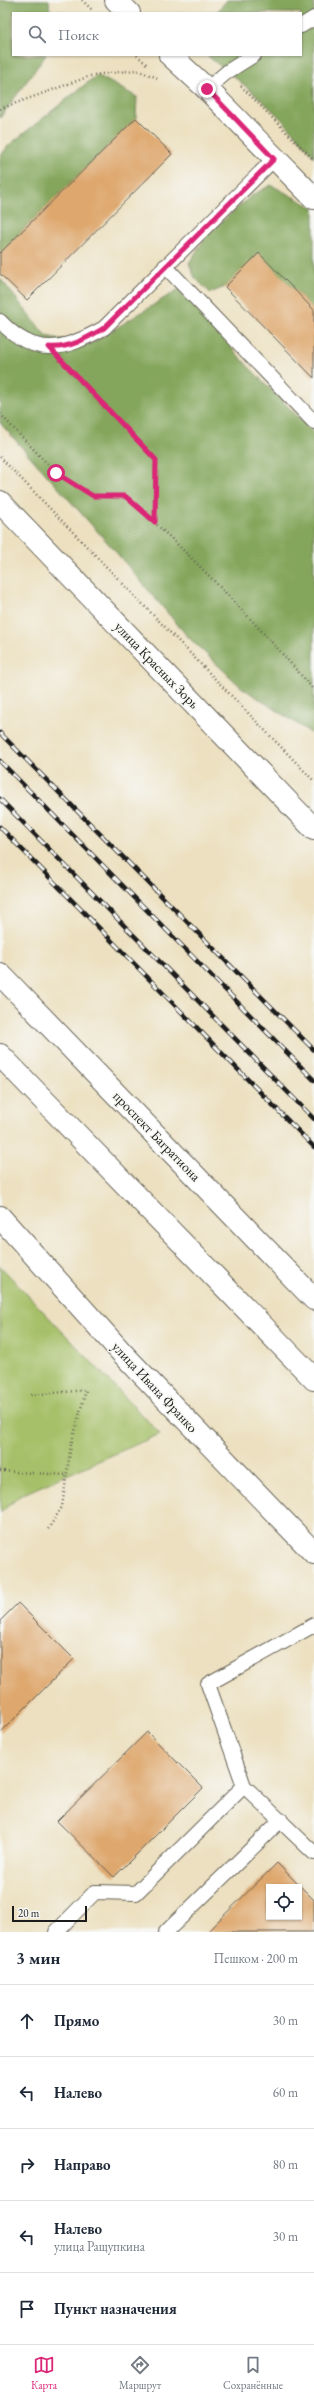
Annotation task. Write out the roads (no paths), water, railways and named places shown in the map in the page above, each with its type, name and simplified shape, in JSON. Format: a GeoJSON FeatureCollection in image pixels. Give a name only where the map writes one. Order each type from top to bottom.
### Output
{"type":"FeatureCollection","features":[{"type":"Feature","properties":{"kind":"street"},"geometry":{"type":"LineString","coordinates":[[116,0],[128,12]]}},
{"type":"Feature","properties":{"kind":"street"},"geometry":{"type":"LineString","coordinates":[[176,61],[207,89],[274,159],[314,198]]}},
{"type":"Feature","properties":{"kind":"street","name":"улица Красных Зорь"},"geometry":{"type":"LineString","coordinates":[[0,502],[314,828]]}},
{"type":"Feature","properties":{"kind":"street","name":"проспект Багратиона"},"geometry":{"type":"LineString","coordinates":[[0,974],[314,1299]]}},
{"type":"Feature","properties":{"kind":"street"},"geometry":{"type":"LineString","coordinates":[[0,1055],[314,1379]]}},
{"type":"Feature","properties":{"kind":"street","name":"улица Ивана Франко"},"geometry":{"type":"LineString","coordinates":[[0,1216],[123,1354],[314,1553]]}},
{"type":"Feature","properties":{"kind":"lane"},"geometry":{"type":"LineString","coordinates":[[302,25],[314,18]]}},
{"type":"Feature","properties":{"kind":"lane"},"geometry":{"type":"LineString","coordinates":[[207,89],[227,72],[252,56]]}},
{"type":"Feature","properties":{"kind":"lane"},"geometry":{"type":"LineString","coordinates":[[0,321],[13,335],[35,345],[56,348],[79,342],[104,328],[274,159]]}},
{"type":"Feature","properties":{"kind":"lane"},"geometry":{"type":"LineString","coordinates":[[165,266],[314,422]]}},
{"type":"Feature","properties":{"kind":"lane"},"geometry":{"type":"LineString","coordinates":[[314,1625],[208,1684],[244,1786],[314,1853]]}},
{"type":"Feature","properties":{"kind":"lane"},"geometry":{"type":"LineString","coordinates":[[56,1932],[95,1892],[136,1893],[244,1786]]}},
{"type":"Feature","properties":{"kind":"lane"},"geometry":{"type":"LineString","coordinates":[[166,1932],[281,1820]]}},
{"type":"Feature","properties":{"kind":"railway"},"geometry":{"type":"LineString","coordinates":[[0,733],[314,1050]]}},
{"type":"Feature","properties":{"kind":"railway"},"geometry":{"type":"LineString","coordinates":[[0,761],[314,1080]]}},
{"type":"Feature","properties":{"kind":"railway"},"geometry":{"type":"LineString","coordinates":[[0,799],[314,1119]]}},
{"type":"Feature","properties":{"kind":"railway"},"geometry":{"type":"LineString","coordinates":[[0,827],[314,1147]]}}]}
